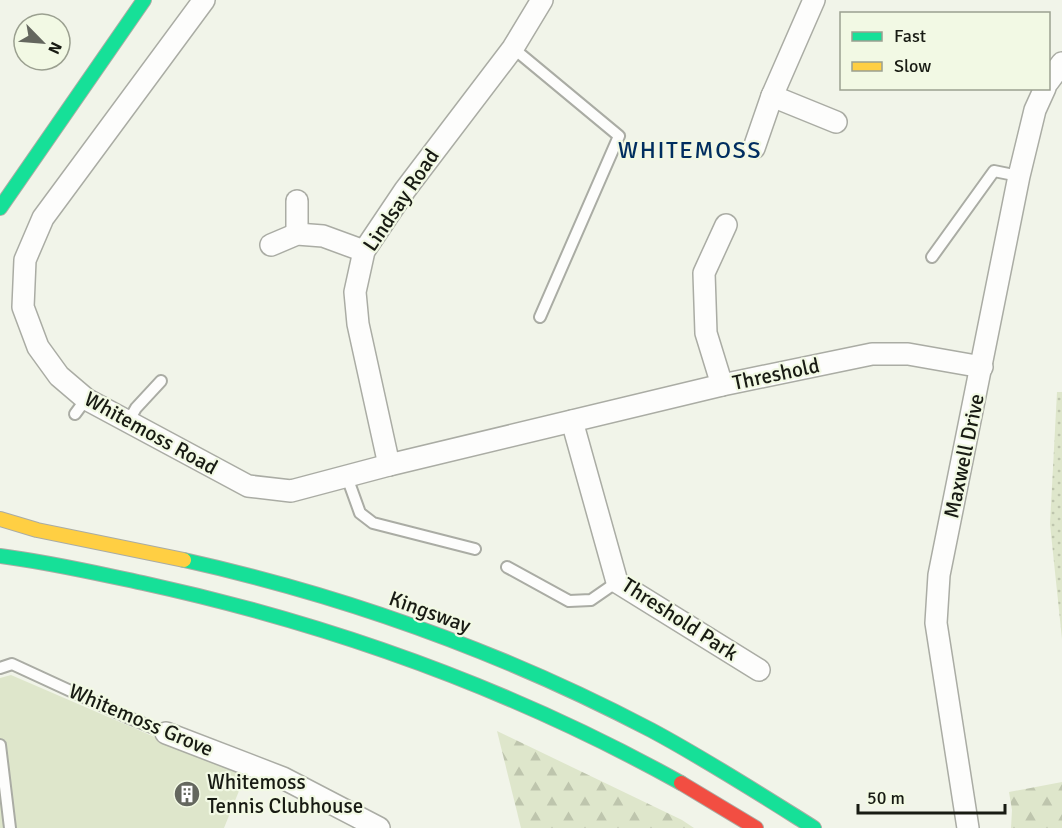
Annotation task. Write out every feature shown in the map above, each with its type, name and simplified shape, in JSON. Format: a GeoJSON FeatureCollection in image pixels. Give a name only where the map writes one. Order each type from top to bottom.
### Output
{"type":"FeatureCollection","features":[{"type":"Feature","properties":{"kind":"main road"},"geometry":{"type":"LineString","coordinates":[[0,208],[144,0]]}},
{"type":"Feature","properties":{"kind":"main road","name":"Kingsway"},"geometry":{"type":"LineString","coordinates":[[0,519],[285,585],[396,621],[460,645],[544,680],[650,730],[814,828]]}},
{"type":"Feature","properties":{"kind":"main road"},"geometry":{"type":"LineString","coordinates":[[0,556],[32,560],[227,603],[325,630],[412,660],[481,686],[597,739],[696,792],[756,828]]}},
{"type":"Feature","properties":{"kind":"street","name":"Whitemoss Road"},"geometry":{"type":"LineString","coordinates":[[204,0],[43,218],[25,260],[23,307],[38,347],[81,406],[128,422],[248,486],[291,491],[572,421]]}},
{"type":"Feature","properties":{"kind":"street","name":"Lindsay Road"},"geometry":{"type":"LineString","coordinates":[[389,465],[358,324],[355,292],[364,251],[405,190],[513,48],[542,0]]}},
{"type":"Feature","properties":{"kind":"street"},"geometry":{"type":"LineString","coordinates":[[754,148],[772,96],[814,0]]}},
{"type":"Feature","properties":{"kind":"street"},"geometry":{"type":"LineString","coordinates":[[1050,79],[1062,63]]}},
{"type":"Feature","properties":{"kind":"street","name":"Maxwell Drive"},"geometry":{"type":"LineString","coordinates":[[968,828],[936,623],[939,574],[1019,176],[1035,110],[1045,90]]}},
{"type":"Feature","properties":{"kind":"street"},"geometry":{"type":"LineString","coordinates":[[772,96],[836,122]]}},
{"type":"Feature","properties":{"kind":"street"},"geometry":{"type":"LineString","coordinates":[[297,201],[297,234]]}},
{"type":"Feature","properties":{"kind":"street"},"geometry":{"type":"LineString","coordinates":[[722,385],[706,333],[704,273],[726,225]]}},
{"type":"Feature","properties":{"kind":"street"},"geometry":{"type":"LineString","coordinates":[[271,245],[297,234],[323,236],[364,251]]}},
{"type":"Feature","properties":{"kind":"street","name":"Threshold"},"geometry":{"type":"LineString","coordinates":[[572,421],[722,385],[872,354],[908,354],[982,367]]}},
{"type":"Feature","properties":{"kind":"street","name":"Threshold Park"},"geometry":{"type":"LineString","coordinates":[[572,421],[618,582],[759,670]]}},
{"type":"Feature","properties":{"kind":"street","name":"Whitemoss Grove"},"geometry":{"type":"LineString","coordinates":[[166,733],[283,778],[379,828]]}},
{"type":"Feature","properties":{"kind":"lane"},"geometry":{"type":"LineString","coordinates":[[513,48],[619,136],[540,317]]}},
{"type":"Feature","properties":{"kind":"lane"},"geometry":{"type":"LineString","coordinates":[[932,257],[994,171],[1019,176]]}},
{"type":"Feature","properties":{"kind":"lane"},"geometry":{"type":"LineString","coordinates":[[128,422],[136,408],[161,381]]}},
{"type":"Feature","properties":{"kind":"lane"},"geometry":{"type":"LineString","coordinates":[[347,477],[360,513],[373,523],[475,549]]}},
{"type":"Feature","properties":{"kind":"lane"},"geometry":{"type":"LineString","coordinates":[[507,567],[569,601],[591,600],[618,582]]}},
{"type":"Feature","properties":{"kind":"lane","name":"Whitemoss Grove"},"geometry":{"type":"LineString","coordinates":[[0,668],[12,664],[166,733]]}},
{"type":"Feature","properties":{"kind":"lane"},"geometry":{"type":"LineString","coordinates":[[0,745],[10,828]]}},
{"type":"Feature","properties":{"kind":"green space"},"geometry":{"type":"Polygon","coordinates":[[[1057,392],[1062,392],[1062,639],[1050,524],[1057,392]]]}},
{"type":"Feature","properties":{"kind":"green space"},"geometry":{"type":"Polygon","coordinates":[[[11,675],[245,776],[224,828],[0,828],[0,678],[11,675]]]}},
{"type":"Feature","properties":{"kind":"green space"},"geometry":{"type":"Polygon","coordinates":[[[497,731],[682,820],[694,828],[521,828],[497,731]]]}},
{"type":"Feature","properties":{"kind":"green space"},"geometry":{"type":"Polygon","coordinates":[[[1062,782],[1062,828],[1011,828],[1012,810],[1009,792],[1062,782]]]}},
{"type":"Feature","properties":{"kind":"traffic: fast"},"geometry":{"type":"LineString","coordinates":[[0,208],[144,0]]}},
{"type":"Feature","properties":{"kind":"traffic: fast"},"geometry":{"type":"LineString","coordinates":[[0,556],[143,583],[283,618],[351,640],[486,689],[617,749],[681,783]]}},
{"type":"Feature","properties":{"kind":"traffic: fast"},"geometry":{"type":"LineString","coordinates":[[184,560],[245,574],[364,609],[539,676],[672,741],[814,828]]}},
{"type":"Feature","properties":{"kind":"traffic: slow"},"geometry":{"type":"LineString","coordinates":[[0,519],[37,530],[184,560]]}},
{"type":"Feature","properties":{"kind":"traffic: jam"},"geometry":{"type":"LineString","coordinates":[[681,783],[756,828]]}},
{"type":"Feature","properties":{"kind":"place","name":"Whitemoss Tennis Clubhouse"},"geometry":{"type":"Point","coordinates":[187,794]}},
{"type":"Feature","properties":{"kind":"district","name":"WHITEMOSS"},"geometry":{"type":"Point","coordinates":[690,150]}}]}
